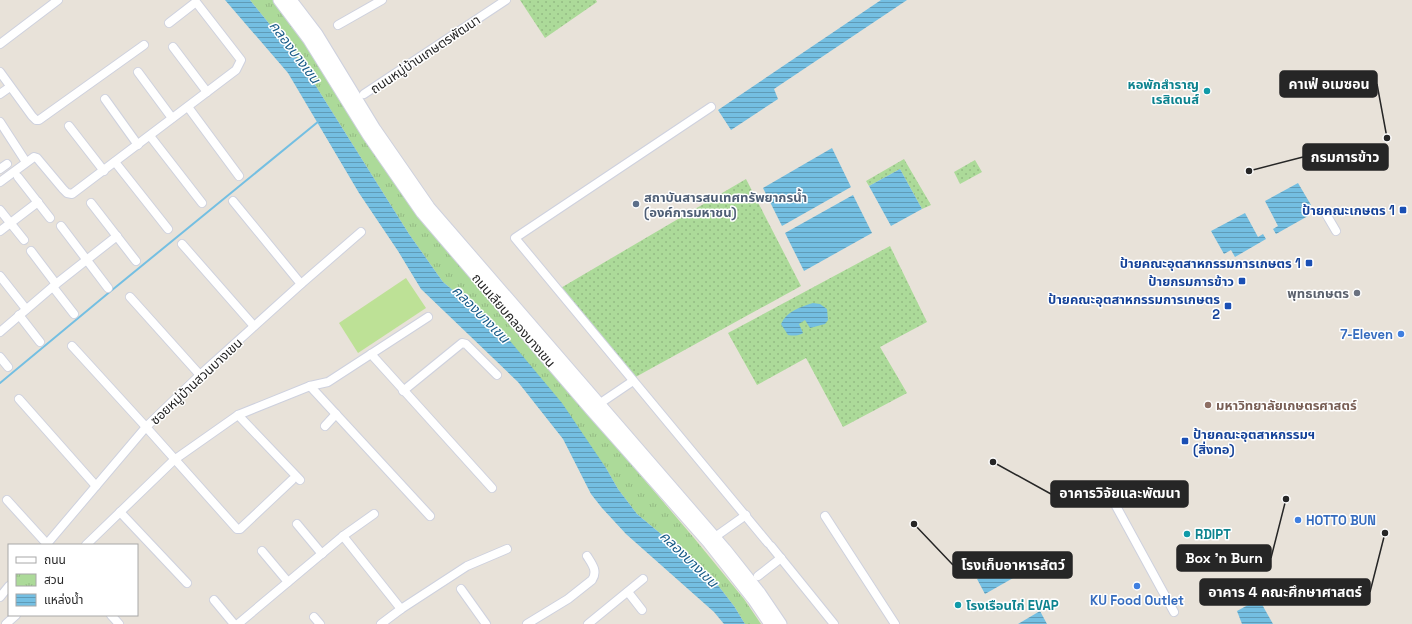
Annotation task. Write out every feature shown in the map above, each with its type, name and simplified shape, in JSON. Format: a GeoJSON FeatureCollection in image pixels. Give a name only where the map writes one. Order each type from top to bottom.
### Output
{"type":"FeatureCollection","features":[{"type":"Feature","properties":{"kind":"main road","name":"ถนนเลียบคลองบางเขน"},"geometry":{"type":"LineString","coordinates":[[279,0],[309,40],[368,135],[422,213],[595,407],[715,537],[760,593],[781,624]]}},
{"type":"Feature","properties":{"kind":"main road","name":"ถนนเลียบคลองบางเขน"},"geometry":{"type":"LineString","coordinates":[[291,0],[317,34],[375,129],[429,207],[713,548],[753,599],[770,624]]}},
{"type":"Feature","properties":{"kind":"street"},"geometry":{"type":"LineString","coordinates":[[0,44],[58,0]]}},
{"type":"Feature","properties":{"kind":"street"},"geometry":{"type":"LineString","coordinates":[[338,25],[382,0]]}},
{"type":"Feature","properties":{"kind":"street","name":"ถนนหมู่บ้านเกษตรพัฒนา"},"geometry":{"type":"LineString","coordinates":[[364,94],[506,0]]}},
{"type":"Feature","properties":{"kind":"street"},"geometry":{"type":"LineString","coordinates":[[0,182],[34,157],[37,158],[67,193],[72,194],[77,192],[236,70],[241,60],[196,2],[188,3],[169,23]]}},
{"type":"Feature","properties":{"kind":"street"},"geometry":{"type":"LineString","coordinates":[[0,72],[32,116],[36,120],[39,120],[144,45]]}},
{"type":"Feature","properties":{"kind":"street"},"geometry":{"type":"LineString","coordinates":[[173,48],[207,92]]}},
{"type":"Feature","properties":{"kind":"street"},"geometry":{"type":"LineString","coordinates":[[138,72],[172,118]]}},
{"type":"Feature","properties":{"kind":"street"},"geometry":{"type":"LineString","coordinates":[[0,94],[10,87]]}},
{"type":"Feature","properties":{"kind":"street"},"geometry":{"type":"LineString","coordinates":[[105,100],[138,144]]}},
{"type":"Feature","properties":{"kind":"street"},"geometry":{"type":"LineString","coordinates":[[188,107],[239,176]]}},
{"type":"Feature","properties":{"kind":"street"},"geometry":{"type":"LineString","coordinates":[[711,107],[515,238],[746,515],[834,624]]}},
{"type":"Feature","properties":{"kind":"street"},"geometry":{"type":"LineString","coordinates":[[0,122],[26,162]]}},
{"type":"Feature","properties":{"kind":"street"},"geometry":{"type":"LineString","coordinates":[[69,126],[104,171]]}},
{"type":"Feature","properties":{"kind":"street"},"geometry":{"type":"LineString","coordinates":[[150,136],[202,203]]}},
{"type":"Feature","properties":{"kind":"street"},"geometry":{"type":"LineString","coordinates":[[115,162],[168,229]]}},
{"type":"Feature","properties":{"kind":"street"},"geometry":{"type":"LineString","coordinates":[[0,169],[7,164]]}},
{"type":"Feature","properties":{"kind":"street"},"geometry":{"type":"LineString","coordinates":[[18,177],[50,218]]}},
{"type":"Feature","properties":{"kind":"street"},"geometry":{"type":"LineString","coordinates":[[233,201],[301,284]]}},
{"type":"Feature","properties":{"kind":"street"},"geometry":{"type":"LineString","coordinates":[[0,231],[38,202]]}},
{"type":"Feature","properties":{"kind":"street"},"geometry":{"type":"LineString","coordinates":[[91,204],[136,261]]}},
{"type":"Feature","properties":{"kind":"street"},"geometry":{"type":"LineString","coordinates":[[0,210],[24,240]]}},
{"type":"Feature","properties":{"kind":"street"},"geometry":{"type":"LineString","coordinates":[[1326,214],[1334,228]]}},
{"type":"Feature","properties":{"kind":"street"},"geometry":{"type":"LineString","coordinates":[[60,226],[108,288]]}},
{"type":"Feature","properties":{"kind":"street","name":"ซอยหมู่บ้านสวนบางเขน"},"geometry":{"type":"LineString","coordinates":[[46,544],[146,427],[254,326],[361,232]]}},
{"type":"Feature","properties":{"kind":"street"},"geometry":{"type":"LineString","coordinates":[[0,332],[26,309],[117,236]]}},
{"type":"Feature","properties":{"kind":"street"},"geometry":{"type":"LineString","coordinates":[[182,244],[254,326]]}},
{"type":"Feature","properties":{"kind":"street"},"geometry":{"type":"LineString","coordinates":[[31,251],[74,314]]}},
{"type":"Feature","properties":{"kind":"street"},"geometry":{"type":"LineString","coordinates":[[0,276],[26,309]]}},
{"type":"Feature","properties":{"kind":"street"},"geometry":{"type":"LineString","coordinates":[[130,297],[200,375]]}},
{"type":"Feature","properties":{"kind":"street"},"geometry":{"type":"LineString","coordinates":[[20,315],[40,342]]}},
{"type":"Feature","properties":{"kind":"street"},"geometry":{"type":"LineString","coordinates":[[87,544],[174,460],[238,415],[310,386],[328,382],[428,317]]}},
{"type":"Feature","properties":{"kind":"street"},"geometry":{"type":"LineString","coordinates":[[403,391],[462,343],[466,344],[496,375]]}},
{"type":"Feature","properties":{"kind":"street"},"geometry":{"type":"LineString","coordinates":[[72,346],[237,529],[296,480],[238,415]]}},
{"type":"Feature","properties":{"kind":"street"},"geometry":{"type":"LineString","coordinates":[[371,354],[492,488]]}},
{"type":"Feature","properties":{"kind":"street"},"geometry":{"type":"LineString","coordinates":[[0,356],[8,367]]}},
{"type":"Feature","properties":{"kind":"street"},"geometry":{"type":"LineString","coordinates":[[595,407],[634,381]]}},
{"type":"Feature","properties":{"kind":"street"},"geometry":{"type":"LineString","coordinates":[[310,386],[430,516]]}},
{"type":"Feature","properties":{"kind":"street"},"geometry":{"type":"LineString","coordinates":[[19,399],[96,486]]}},
{"type":"Feature","properties":{"kind":"street"},"geometry":{"type":"LineString","coordinates":[[325,426],[336,414]]}},
{"type":"Feature","properties":{"kind":"street"},"geometry":{"type":"LineString","coordinates":[[7,500],[46,544]]}},
{"type":"Feature","properties":{"kind":"street"},"geometry":{"type":"LineString","coordinates":[[1116,506],[1174,612]]}},
{"type":"Feature","properties":{"kind":"street"},"geometry":{"type":"LineString","coordinates":[[120,512],[187,583]]}},
{"type":"Feature","properties":{"kind":"street"},"geometry":{"type":"LineString","coordinates":[[238,624],[343,536],[374,514]]}},
{"type":"Feature","properties":{"kind":"street"},"geometry":{"type":"LineString","coordinates":[[715,537],[746,515]]}},
{"type":"Feature","properties":{"kind":"street"},"geometry":{"type":"LineString","coordinates":[[825,516],[895,624]]}},
{"type":"Feature","properties":{"kind":"street"},"geometry":{"type":"LineString","coordinates":[[297,524],[322,554]]}},
{"type":"Feature","properties":{"kind":"street"},"geometry":{"type":"LineString","coordinates":[[343,536],[401,609]]}},
{"type":"Feature","properties":{"kind":"street"},"geometry":{"type":"LineString","coordinates":[[381,624],[401,609],[467,566],[507,549]]}},
{"type":"Feature","properties":{"kind":"street"},"geometry":{"type":"LineString","coordinates":[[262,551],[288,582]]}},
{"type":"Feature","properties":{"kind":"street"},"geometry":{"type":"LineString","coordinates":[[527,624],[568,599],[592,580],[595,576],[595,571],[587,556]]}},
{"type":"Feature","properties":{"kind":"street"},"geometry":{"type":"LineString","coordinates":[[758,576],[781,558]]}},
{"type":"Feature","properties":{"kind":"street"},"geometry":{"type":"LineString","coordinates":[[588,624],[643,579]]}},
{"type":"Feature","properties":{"kind":"street"},"geometry":{"type":"LineString","coordinates":[[0,597],[8,587]]}},
{"type":"Feature","properties":{"kind":"street"},"geometry":{"type":"LineString","coordinates":[[461,589],[486,624]]}},
{"type":"Feature","properties":{"kind":"street"},"geometry":{"type":"LineString","coordinates":[[628,592],[642,610]]}},
{"type":"Feature","properties":{"kind":"street"},"geometry":{"type":"LineString","coordinates":[[214,600],[234,624]]}},
{"type":"Feature","properties":{"kind":"street"},"geometry":{"type":"LineString","coordinates":[[112,616],[119,624]]}},
{"type":"Feature","properties":{"kind":"street"},"geometry":{"type":"LineString","coordinates":[[314,617],[320,624]]}},
{"type":"Feature","properties":{"kind":"green space"},"geometry":{"type":"Polygon","coordinates":[[[250,0],[273,0],[305,40],[543,361],[694,538],[744,599],[761,624],[745,624],[734,606],[710,575],[637,514],[618,489],[606,468],[500,329],[443,282],[409,234],[302,64],[250,0]]]}},
{"type":"Feature","properties":{"kind":"green space"},"geometry":{"type":"Polygon","coordinates":[[[520,0],[596,0],[597,2],[545,38],[520,0]]]}},
{"type":"Feature","properties":{"kind":"green space"},"geometry":{"type":"Polygon","coordinates":[[[904,159],[931,205],[922,209],[900,169],[869,186],[866,181],[904,159]]]}},
{"type":"Feature","properties":{"kind":"green space"},"geometry":{"type":"Polygon","coordinates":[[[975,160],[982,172],[960,184],[954,172],[975,160]]]}},
{"type":"Feature","properties":{"kind":"green space"},"geometry":{"type":"Polygon","coordinates":[[[746,179],[801,286],[632,379],[559,289],[746,179]]]}},
{"type":"Feature","properties":{"kind":"green space"},"geometry":{"type":"Polygon","coordinates":[[[890,246],[927,322],[880,347],[907,393],[843,427],[806,358],[757,385],[728,333],[890,246]]]}},
{"type":"Feature","properties":{"kind":"green space"},"geometry":{"type":"Polygon","coordinates":[[[406,278],[426,308],[358,353],[339,323],[406,278]]]}},
{"type":"Feature","properties":{"kind":"water","name":"คลองบางเขน"},"geometry":{"type":"Polygon","coordinates":[[[225,0],[250,0],[302,64],[409,234],[443,282],[500,329],[562,403],[606,468],[618,489],[637,514],[710,575],[734,606],[745,624],[724,624],[714,612],[626,534],[602,508],[591,494],[563,439],[518,382],[421,289],[398,251],[359,193],[288,73],[225,0]]]}},
{"type":"Feature","properties":{"kind":"water"},"geometry":{"type":"Polygon","coordinates":[[[881,0],[907,0],[774,89],[778,99],[731,130],[718,110],[881,0]]]}},
{"type":"Feature","properties":{"kind":"water"},"geometry":{"type":"Polygon","coordinates":[[[832,148],[851,187],[782,226],[763,188],[832,148]]]}},
{"type":"Feature","properties":{"kind":"water"},"geometry":{"type":"Polygon","coordinates":[[[900,169],[922,209],[891,226],[869,186],[900,169]]]}},
{"type":"Feature","properties":{"kind":"water"},"geometry":{"type":"Polygon","coordinates":[[[1298,183],[1311,205],[1304,209],[1308,216],[1276,234],[1273,229],[1278,226],[1265,201],[1298,183]]]}},
{"type":"Feature","properties":{"kind":"water"},"geometry":{"type":"Polygon","coordinates":[[[853,195],[872,233],[804,271],[785,233],[853,195]]]}},
{"type":"Feature","properties":{"kind":"water"},"geometry":{"type":"Polygon","coordinates":[[[1245,213],[1258,237],[1263,234],[1266,239],[1235,257],[1231,250],[1224,254],[1211,231],[1245,213]]]}},
{"type":"Feature","properties":{"kind":"water"},"geometry":{"type":"Polygon","coordinates":[[[813,303],[820,304],[827,309],[828,320],[825,324],[810,328],[805,320],[799,324],[803,333],[796,336],[788,335],[781,324],[787,316],[794,310],[813,303]]]}},
{"type":"Feature","properties":{"kind":"water"},"geometry":{"type":"Polygon","coordinates":[[[1012,559],[1020,574],[985,594],[977,579],[1012,559]]]}},
{"type":"Feature","properties":{"kind":"water"},"geometry":{"type":"Polygon","coordinates":[[[1259,599],[1273,624],[1242,624],[1237,611],[1259,599]]]}},
{"type":"Feature","properties":{"kind":"water"},"geometry":{"type":"Polygon","coordinates":[[[1040,611],[1047,624],[1018,624],[1040,611]]]}},
{"type":"Feature","properties":{"kind":"waterway"},"geometry":{"type":"LineString","coordinates":[[0,383],[319,121]]}},
{"type":"Feature","properties":{"kind":"place","name":"หอพักสำราญ เรสิเดนส์"},"geometry":{"type":"Point","coordinates":[1207,91]}},
{"type":"Feature","properties":{"kind":"place","name":"คาเฟ่ อเมซอน"},"geometry":{"type":"Point","coordinates":[1387,138]}},
{"type":"Feature","properties":{"kind":"place","name":"กรมการข้าว"},"geometry":{"type":"Point","coordinates":[1249,171]}},
{"type":"Feature","properties":{"kind":"place","name":"สถาบันสารสนเทศทรัพยากรน้ำ (องค์การมหาชน)"},"geometry":{"type":"Point","coordinates":[636,204]}},
{"type":"Feature","properties":{"kind":"place","name":"ป้ายคณะเกษตร 1"},"geometry":{"type":"Point","coordinates":[1403,210]}},
{"type":"Feature","properties":{"kind":"place","name":"ป้ายคณะอุตสาหกรรมการเกษตร 1"},"geometry":{"type":"Point","coordinates":[1309,263]}},
{"type":"Feature","properties":{"kind":"place","name":"ป้ายกรมการข้าว"},"geometry":{"type":"Point","coordinates":[1242,281]}},
{"type":"Feature","properties":{"kind":"place","name":"พุทธเกษตร"},"geometry":{"type":"Point","coordinates":[1357,293]}},
{"type":"Feature","properties":{"kind":"place","name":"ป้ายคณะอุตสาหกรรมการเกษตร 2"},"geometry":{"type":"Point","coordinates":[1228,306]}},
{"type":"Feature","properties":{"kind":"place","name":"7-Eleven"},"geometry":{"type":"Point","coordinates":[1401,334]}},
{"type":"Feature","properties":{"kind":"place","name":"มหาวิทยาลัยเกษตรศาสตร์"},"geometry":{"type":"Point","coordinates":[1208,405]}},
{"type":"Feature","properties":{"kind":"place","name":"ป้ายคณะอุตสาหกรรมฯ (สิ่งทอ)"},"geometry":{"type":"Point","coordinates":[1185,441]}},
{"type":"Feature","properties":{"kind":"place","name":"อาคารวิจัยและพัฒนา"},"geometry":{"type":"Point","coordinates":[993,462]}},
{"type":"Feature","properties":{"kind":"place","name":"Box 'n Burn"},"geometry":{"type":"Point","coordinates":[1286,499]}},
{"type":"Feature","properties":{"kind":"place","name":"HOTTO BUN"},"geometry":{"type":"Point","coordinates":[1298,520]}},
{"type":"Feature","properties":{"kind":"place","name":"โรงเก็บอาหารสัตว์"},"geometry":{"type":"Point","coordinates":[914,524]}},
{"type":"Feature","properties":{"kind":"place","name":"อาคาร 4 คณะศึกษาศาสตร์"},"geometry":{"type":"Point","coordinates":[1385,533]}},
{"type":"Feature","properties":{"kind":"place","name":"RDIPT"},"geometry":{"type":"Point","coordinates":[1187,534]}},
{"type":"Feature","properties":{"kind":"place","name":"KU Food Outlet"},"geometry":{"type":"Point","coordinates":[1137,586]}},
{"type":"Feature","properties":{"kind":"place","name":"โรงเรือนไก่ EVAP"},"geometry":{"type":"Point","coordinates":[958,605]}}]}
